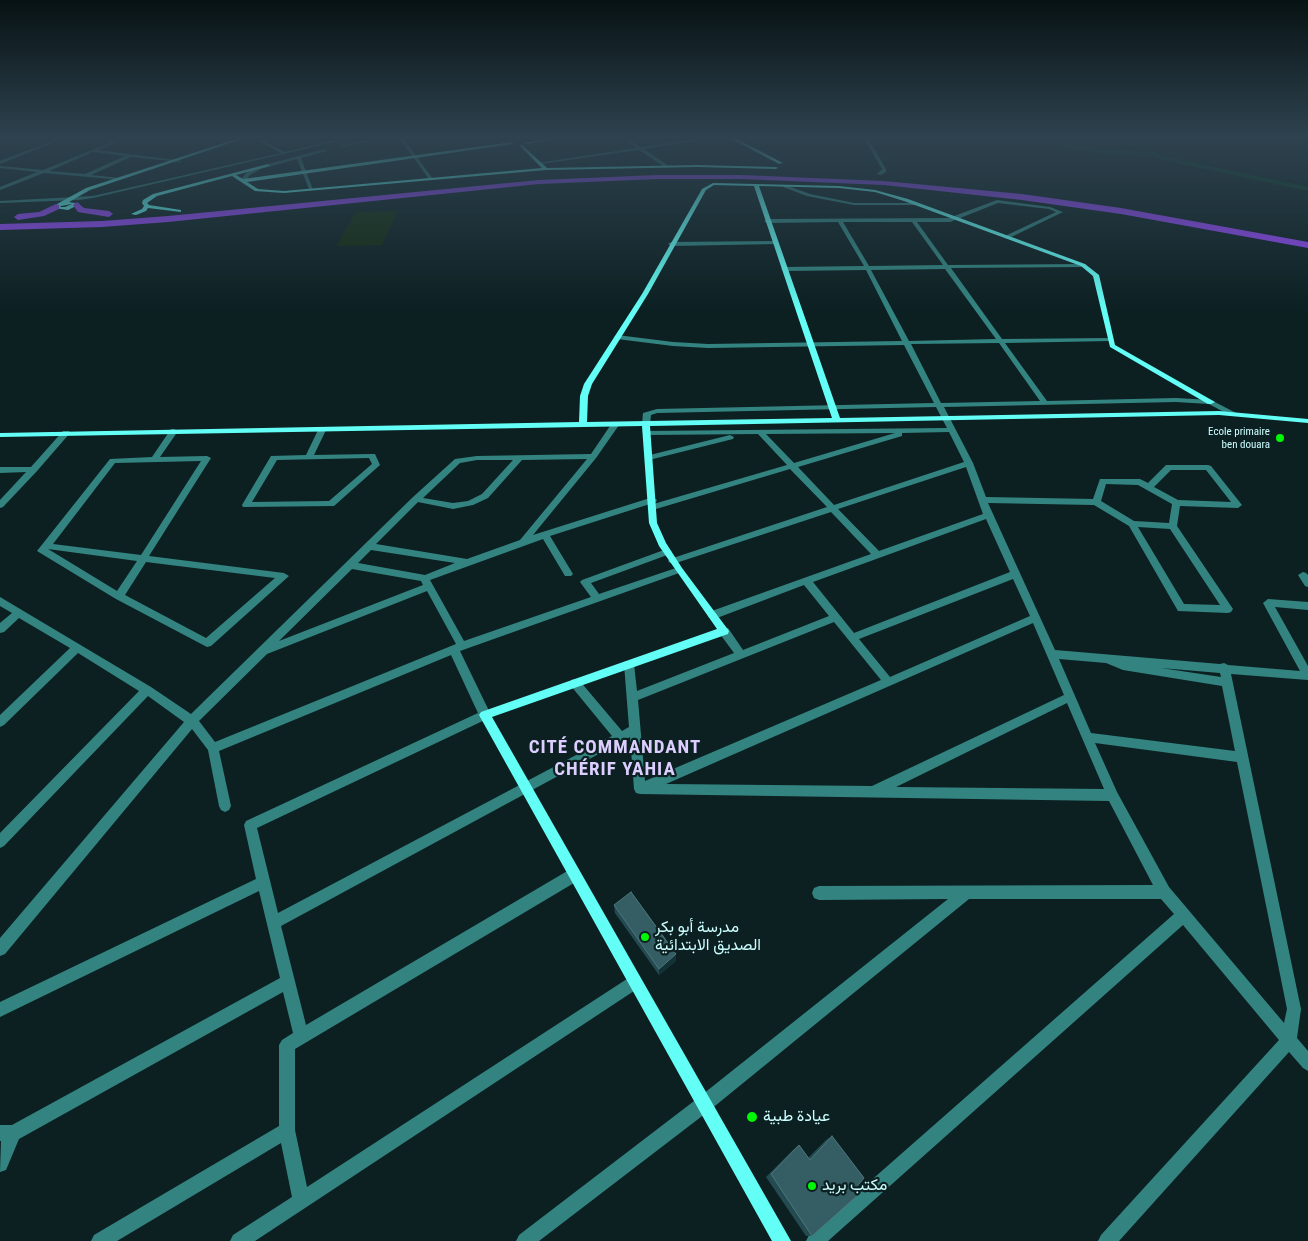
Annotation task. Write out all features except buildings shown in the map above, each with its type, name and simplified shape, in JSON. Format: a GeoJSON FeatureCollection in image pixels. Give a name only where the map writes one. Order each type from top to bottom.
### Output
{"type":"FeatureCollection","features":[{"type":"Feature","properties":{"kind":"highway"},"geometry":{"type":"LineString","coordinates":[[0,219],[132,214],[326,196]]}},
{"type":"Feature","properties":{"kind":"highway"},"geometry":{"type":"LineString","coordinates":[[0,226],[94,224],[159,220],[400,196]]}},
{"type":"Feature","properties":{"kind":"highway"},"geometry":{"type":"LineString","coordinates":[[1012,196],[1189,222],[1308,245]]}},
{"type":"Feature","properties":{"kind":"highway"},"geometry":{"type":"LineString","coordinates":[[1061,196],[1202,218],[1308,238]]}},
{"type":"Feature","properties":{"kind":"highway"},"geometry":{"type":"LineString","coordinates":[[76,202],[81,210],[88,212],[132,214]]}},
{"type":"Feature","properties":{"kind":"highway"},"geometry":{"type":"LineString","coordinates":[[0,219],[36,215],[59,205]]}},
{"type":"Feature","properties":{"kind":"street"},"geometry":{"type":"LineString","coordinates":[[76,202],[80,196]]}},
{"type":"Feature","properties":{"kind":"street"},"geometry":{"type":"LineString","coordinates":[[83,196],[76,202],[66,210],[57,209],[59,205],[76,202],[102,196]]}},
{"type":"Feature","properties":{"kind":"street"},"geometry":{"type":"LineString","coordinates":[[147,206],[144,203],[145,201],[153,196]]}},
{"type":"Feature","properties":{"kind":"street"},"geometry":{"type":"LineString","coordinates":[[583,425],[584,396],[588,384],[645,294],[671,244],[700,196]]}},
{"type":"Feature","properties":{"kind":"street"},"geometry":{"type":"LineString","coordinates":[[759,196],[838,421]]}},
{"type":"Feature","properties":{"kind":"street"},"geometry":{"type":"LineString","coordinates":[[813,196],[854,204],[918,204]]}},
{"type":"Feature","properties":{"kind":"street"},"geometry":{"type":"LineString","coordinates":[[892,196],[1083,264],[1096,275],[1110,339],[1115,349],[1234,414]]}},
{"type":"Feature","properties":{"kind":"street"},"geometry":{"type":"LineString","coordinates":[[767,221],[955,218],[998,201],[1055,209],[1060,212],[1007,237]]}},
{"type":"Feature","properties":{"kind":"street"},"geometry":{"type":"LineString","coordinates":[[0,202],[76,202]]}},
{"type":"Feature","properties":{"kind":"street"},"geometry":{"type":"LineString","coordinates":[[147,206],[179,210]]}},
{"type":"Feature","properties":{"kind":"street"},"geometry":{"type":"LineString","coordinates":[[132,214],[144,210],[147,206]]}},
{"type":"Feature","properties":{"kind":"street"},"geometry":{"type":"LineString","coordinates":[[840,220],[867,267],[969,463],[988,515],[1036,618],[1112,795],[1164,892],[1308,1063]]}},
{"type":"Feature","properties":{"kind":"street"},"geometry":{"type":"LineString","coordinates":[[913,220],[1046,404]]}},
{"type":"Feature","properties":{"kind":"street"},"geometry":{"type":"LineString","coordinates":[[671,244],[775,243]]}},
{"type":"Feature","properties":{"kind":"street"},"geometry":{"type":"LineString","coordinates":[[784,269],[1083,264]]}},
{"type":"Feature","properties":{"kind":"street"},"geometry":{"type":"LineString","coordinates":[[617,337],[692,346],[1110,339]]}},
{"type":"Feature","properties":{"kind":"street"},"geometry":{"type":"LineString","coordinates":[[741,655],[673,561],[654,523],[646,429],[647,413],[657,411],[1176,400],[1211,402]]}},
{"type":"Feature","properties":{"kind":"street"},"geometry":{"type":"LineString","coordinates":[[646,429],[838,421],[950,424],[1234,414],[1308,421]]}},
{"type":"Feature","properties":{"kind":"street"},"geometry":{"type":"LineString","coordinates":[[262,652],[427,582],[467,562],[523,542],[653,503],[792,466],[912,430],[950,424]]}},
{"type":"Feature","properties":{"kind":"street"},"geometry":{"type":"LineString","coordinates":[[0,435],[583,425],[748,432],[912,430]]}},
{"type":"Feature","properties":{"kind":"street"},"geometry":{"type":"LineString","coordinates":[[523,542],[593,456],[615,425]]}},
{"type":"Feature","properties":{"kind":"street"},"geometry":{"type":"LineString","coordinates":[[308,457],[322,430]]}},
{"type":"Feature","properties":{"kind":"street"},"geometry":{"type":"LineString","coordinates":[[154,460],[174,432]]}},
{"type":"Feature","properties":{"kind":"street"},"geometry":{"type":"LineString","coordinates":[[649,458],[748,432]]}},
{"type":"Feature","properties":{"kind":"street"},"geometry":{"type":"LineString","coordinates":[[760,432],[877,555]]}},
{"type":"Feature","properties":{"kind":"street"},"geometry":{"type":"LineString","coordinates":[[0,505],[66,433]]}},
{"type":"Feature","properties":{"kind":"street"},"geometry":{"type":"LineString","coordinates":[[372,456],[376,464],[331,504],[246,505],[274,458],[308,457],[372,456]]}},
{"type":"Feature","properties":{"kind":"street"},"geometry":{"type":"LineString","coordinates":[[0,949],[192,721],[442,473],[458,461],[477,458],[593,456]]}},
{"type":"Feature","properties":{"kind":"street"},"geometry":{"type":"LineString","coordinates":[[416,499],[453,506],[470,503],[484,496],[520,457]]}},
{"type":"Feature","properties":{"kind":"street"},"geometry":{"type":"LineString","coordinates":[[46,546],[143,557],[284,576],[207,644],[119,596],[42,551],[113,461],[207,458],[143,557],[119,596]]}},
{"type":"Feature","properties":{"kind":"street"},"geometry":{"type":"LineString","coordinates":[[597,599],[585,582],[673,561],[969,463]]}},
{"type":"Feature","properties":{"kind":"street"},"geometry":{"type":"LineString","coordinates":[[1096,502],[1103,481],[1140,482],[1176,503],[1238,505],[1208,468],[1169,467],[1149,487]]}},
{"type":"Feature","properties":{"kind":"street"},"geometry":{"type":"LineString","coordinates":[[0,470],[34,469]]}},
{"type":"Feature","properties":{"kind":"street"},"geometry":{"type":"LineString","coordinates":[[982,500],[1096,502],[1132,524],[1181,608],[1228,609],[1173,526],[1176,503]]}},
{"type":"Feature","properties":{"kind":"street"},"geometry":{"type":"LineString","coordinates":[[713,615],[988,515]]}},
{"type":"Feature","properties":{"kind":"street"},"geometry":{"type":"LineString","coordinates":[[1132,524],[1173,526]]}},
{"type":"Feature","properties":{"kind":"street"},"geometry":{"type":"LineString","coordinates":[[545,535],[568,574]]}},
{"type":"Feature","properties":{"kind":"street"},"geometry":{"type":"LineString","coordinates":[[368,546],[467,562]]}},
{"type":"Feature","properties":{"kind":"street"},"geometry":{"type":"LineString","coordinates":[[214,748],[458,648],[597,599],[673,561]]}},
{"type":"Feature","properties":{"kind":"street"},"geometry":{"type":"LineString","coordinates":[[350,565],[427,582]]}},
{"type":"Feature","properties":{"kind":"street"},"geometry":{"type":"LineString","coordinates":[[852,638],[1015,574]]}},
{"type":"Feature","properties":{"kind":"street"},"geometry":{"type":"LineString","coordinates":[[806,581],[888,682]]}},
{"type":"Feature","properties":{"kind":"street"},"geometry":{"type":"LineString","coordinates":[[427,582],[458,648],[485,715],[782,1241]]}},
{"type":"Feature","properties":{"kind":"street"},"geometry":{"type":"LineString","coordinates":[[0,601],[147,690],[192,721],[214,748],[225,806]]}},
{"type":"Feature","properties":{"kind":"street"},"geometry":{"type":"LineString","coordinates":[[1308,606],[1268,603],[1308,676]]}},
{"type":"Feature","properties":{"kind":"street"},"geometry":{"type":"LineString","coordinates":[[0,629],[18,613]]}},
{"type":"Feature","properties":{"kind":"street"},"geometry":{"type":"LineString","coordinates":[[632,698],[836,617]]}},
{"type":"Feature","properties":{"kind":"street"},"geometry":{"type":"LineString","coordinates":[[640,789],[1036,618]]}},
{"type":"Feature","properties":{"kind":"street"},"geometry":{"type":"LineString","coordinates":[[300,1036],[250,825],[485,715],[724,631]]}},
{"type":"Feature","properties":{"kind":"street"},"geometry":{"type":"LineString","coordinates":[[0,722],[77,648]]}},
{"type":"Feature","properties":{"kind":"street"},"geometry":{"type":"LineString","coordinates":[[1051,654],[1224,667],[1308,676]]}},
{"type":"Feature","properties":{"kind":"street"},"geometry":{"type":"LineString","coordinates":[[1100,657],[1123,666],[1227,682]]}},
{"type":"Feature","properties":{"kind":"street"},"geometry":{"type":"LineString","coordinates":[[629,664],[640,789]]}},
{"type":"Feature","properties":{"kind":"street"},"geometry":{"type":"LineString","coordinates":[[1107,1241],[1289,1041],[1294,1009],[1224,667]]}},
{"type":"Feature","properties":{"kind":"street"},"geometry":{"type":"LineString","coordinates":[[575,683],[620,737]]}},
{"type":"Feature","properties":{"kind":"street"},"geometry":{"type":"LineString","coordinates":[[0,842],[147,690]]}},
{"type":"Feature","properties":{"kind":"street"},"geometry":{"type":"LineString","coordinates":[[872,792],[1070,697]]}},
{"type":"Feature","properties":{"kind":"street"},"geometry":{"type":"LineString","coordinates":[[274,922],[635,729]]}},
{"type":"Feature","properties":{"kind":"street"},"geometry":{"type":"LineString","coordinates":[[1087,737],[1242,757]]}},
{"type":"Feature","properties":{"kind":"street"},"geometry":{"type":"LineString","coordinates":[[640,789],[1112,795]]}},
{"type":"Feature","properties":{"kind":"street"},"geometry":{"type":"LineString","coordinates":[[301,1201],[287,1130],[287,1045],[574,874]]}},
{"type":"Feature","properties":{"kind":"street"},"geometry":{"type":"LineString","coordinates":[[0,1010],[264,882]]}},
{"type":"Feature","properties":{"kind":"street"},"geometry":{"type":"LineString","coordinates":[[819,893],[1164,892]]}},
{"type":"Feature","properties":{"kind":"street"},"geometry":{"type":"LineString","coordinates":[[525,1241],[704,1104],[966,893]]}},
{"type":"Feature","properties":{"kind":"street"},"geometry":{"type":"LineString","coordinates":[[814,1241],[1183,915]]}},
{"type":"Feature","properties":{"kind":"street"},"geometry":{"type":"LineString","coordinates":[[0,1164],[6,1133],[288,981]]}},
{"type":"Feature","properties":{"kind":"street"},"geometry":{"type":"LineString","coordinates":[[239,1241],[635,982]]}},
{"type":"Feature","properties":{"kind":"street"},"geometry":{"type":"LineString","coordinates":[[100,1241],[287,1130]]}},
{"type":"Feature","properties":{"kind":"green space"},"geometry":{"type":"Polygon","coordinates":[[[398,211],[382,245],[336,246],[356,212],[398,211]]]}},
{"type":"Feature","properties":{"kind":"place","name":"Ecole primaire ben douara"},"geometry":{"type":"Point","coordinates":[1280,438]}},
{"type":"Feature","properties":{"kind":"place","name":"مدرسة أبو بكر الصديق الابتدائية"},"geometry":{"type":"Point","coordinates":[645,937]}},
{"type":"Feature","properties":{"kind":"place","name":"عيادة طبية"},"geometry":{"type":"Point","coordinates":[752,1117]}},
{"type":"Feature","properties":{"kind":"place","name":"مكتب بريد"},"geometry":{"type":"Point","coordinates":[812,1186]}},
{"type":"Feature","properties":{"kind":"district","name":"CITÉ COMMANDANT CHÉRIF YAHIA"},"geometry":{"type":"Point","coordinates":[615,759]}}]}
